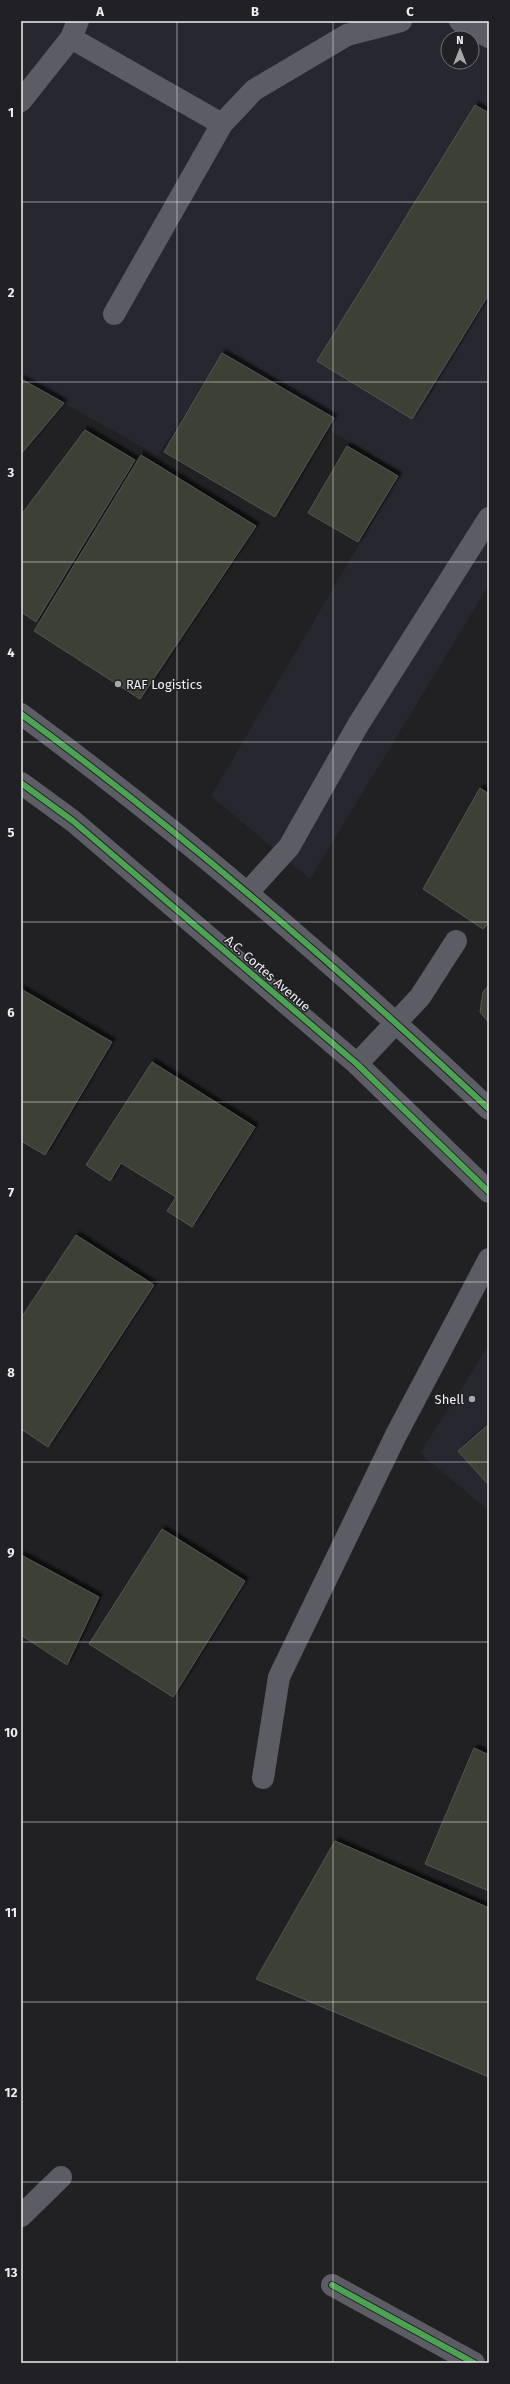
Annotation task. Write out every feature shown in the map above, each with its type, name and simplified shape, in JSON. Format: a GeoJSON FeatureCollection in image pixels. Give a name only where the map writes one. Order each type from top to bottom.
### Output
{"type":"FeatureCollection","features":[{"type":"Feature","properties":{"kind":"main road"},"geometry":{"type":"LineString","coordinates":[[21,714],[90,764],[248,892],[397,1022],[489,1109]]}},
{"type":"Feature","properties":{"kind":"main road","name":"A.C. Cortes Avenue"},"geometry":{"type":"LineString","coordinates":[[21,783],[73,821],[357,1064],[489,1192]]}},
{"type":"Feature","properties":{"kind":"street"},"geometry":{"type":"LineString","coordinates":[[114,314],[222,124],[254,90],[347,35],[401,21]]}},
{"type":"Feature","properties":{"kind":"street"},"geometry":{"type":"LineString","coordinates":[[460,21],[489,37]]}},
{"type":"Feature","properties":{"kind":"street"},"geometry":{"type":"LineString","coordinates":[[21,101],[74,30],[222,124]]}},
{"type":"Feature","properties":{"kind":"street"},"geometry":{"type":"LineString","coordinates":[[248,892],[288,846],[358,725],[489,518]]}},
{"type":"Feature","properties":{"kind":"street"},"geometry":{"type":"LineString","coordinates":[[357,1064],[420,997],[456,941]]}},
{"type":"Feature","properties":{"kind":"street"},"geometry":{"type":"LineString","coordinates":[[263,1778],[279,1677],[396,1435],[489,1259]]}},
{"type":"Feature","properties":{"kind":"street"},"geometry":{"type":"LineString","coordinates":[[21,2216],[61,2177]]}},
{"type":"Feature","properties":{"kind":"street"},"geometry":{"type":"LineString","coordinates":[[332,2285],[474,2363]]}},
{"type":"Feature","properties":{"kind":"shaded area"},"geometry":{"type":"Polygon","coordinates":[[[21,21],[489,21],[489,585],[310,879],[211,796],[401,473],[217,362],[158,456],[21,379],[21,21]]]}},
{"type":"Feature","properties":{"kind":"shaded area","name":"Shell"},"geometry":{"type":"Polygon","coordinates":[[[489,1345],[489,1511],[420,1453],[489,1345]]]}},
{"type":"Feature","properties":{"kind":"building"},"geometry":{"type":"Polygon","coordinates":[[[475,105],[489,113],[489,294],[412,419],[317,361],[475,105]]]}},
{"type":"Feature","properties":{"kind":"building"},"geometry":{"type":"Polygon","coordinates":[[[222,353],[334,418],[275,517],[164,452],[222,353]]]}},
{"type":"Feature","properties":{"kind":"building"},"geometry":{"type":"Polygon","coordinates":[[[21,379],[64,403],[21,454],[21,379]]]}},
{"type":"Feature","properties":{"kind":"building"},"geometry":{"type":"Polygon","coordinates":[[[85,430],[135,460],[36,622],[21,612],[21,515],[85,430]]]}},
{"type":"Feature","properties":{"kind":"building"},"geometry":{"type":"Polygon","coordinates":[[[347,446],[398,476],[358,542],[308,513],[347,446]]]}},
{"type":"Feature","properties":{"kind":"building"},"geometry":{"type":"Polygon","coordinates":[[[141,455],[256,526],[140,699],[34,631],[141,455]]]}},
{"type":"Feature","properties":{"kind":"building"},"geometry":{"type":"Polygon","coordinates":[[[480,788],[489,794],[489,923],[483,929],[423,889],[480,788]]]}},
{"type":"Feature","properties":{"kind":"building"},"geometry":{"type":"Polygon","coordinates":[[[489,985],[489,1023],[480,1012],[483,992],[489,985]]]}},
{"type":"Feature","properties":{"kind":"building"},"geometry":{"type":"Polygon","coordinates":[[[21,989],[112,1042],[45,1155],[21,1141],[21,989]]]}},
{"type":"Feature","properties":{"kind":"building"},"geometry":{"type":"Polygon","coordinates":[[[152,1062],[255,1127],[192,1227],[167,1211],[176,1197],[121,1163],[110,1181],[86,1165],[152,1062]]]}},
{"type":"Feature","properties":{"kind":"building"},"geometry":{"type":"Polygon","coordinates":[[[76,1235],[154,1285],[48,1447],[21,1429],[21,1318],[76,1235]]]}},
{"type":"Feature","properties":{"kind":"building"},"geometry":{"type":"Polygon","coordinates":[[[489,1424],[489,1481],[487,1483],[458,1451],[489,1424]]]}},
{"type":"Feature","properties":{"kind":"building"},"geometry":{"type":"Polygon","coordinates":[[[162,1529],[245,1581],[173,1697],[89,1644],[162,1529]]]}},
{"type":"Feature","properties":{"kind":"building"},"geometry":{"type":"Polygon","coordinates":[[[21,1555],[99,1597],[67,1665],[21,1635],[21,1555]]]}},
{"type":"Feature","properties":{"kind":"building"},"geometry":{"type":"Polygon","coordinates":[[[474,1748],[489,1755],[489,1891],[425,1864],[474,1748]]]}},
{"type":"Feature","properties":{"kind":"building"},"geometry":{"type":"Polygon","coordinates":[[[335,1841],[489,1908],[489,2077],[256,1979],[335,1841]]]}},
{"type":"Feature","properties":{"kind":"cycle path"},"geometry":{"type":"LineString","coordinates":[[21,714],[143,807],[261,904],[376,1005],[489,1109]]}},
{"type":"Feature","properties":{"kind":"cycle path"},"geometry":{"type":"LineString","coordinates":[[21,783],[73,821],[357,1064],[489,1192]]}},
{"type":"Feature","properties":{"kind":"cycle path"},"geometry":{"type":"LineString","coordinates":[[332,2285],[474,2363]]}},
{"type":"Feature","properties":{"kind":"place","name":"RAF Logistics"},"geometry":{"type":"Point","coordinates":[118,684]}},
{"type":"Feature","properties":{"kind":"place","name":"Shell"},"geometry":{"type":"Point","coordinates":[472,1399]}}]}
